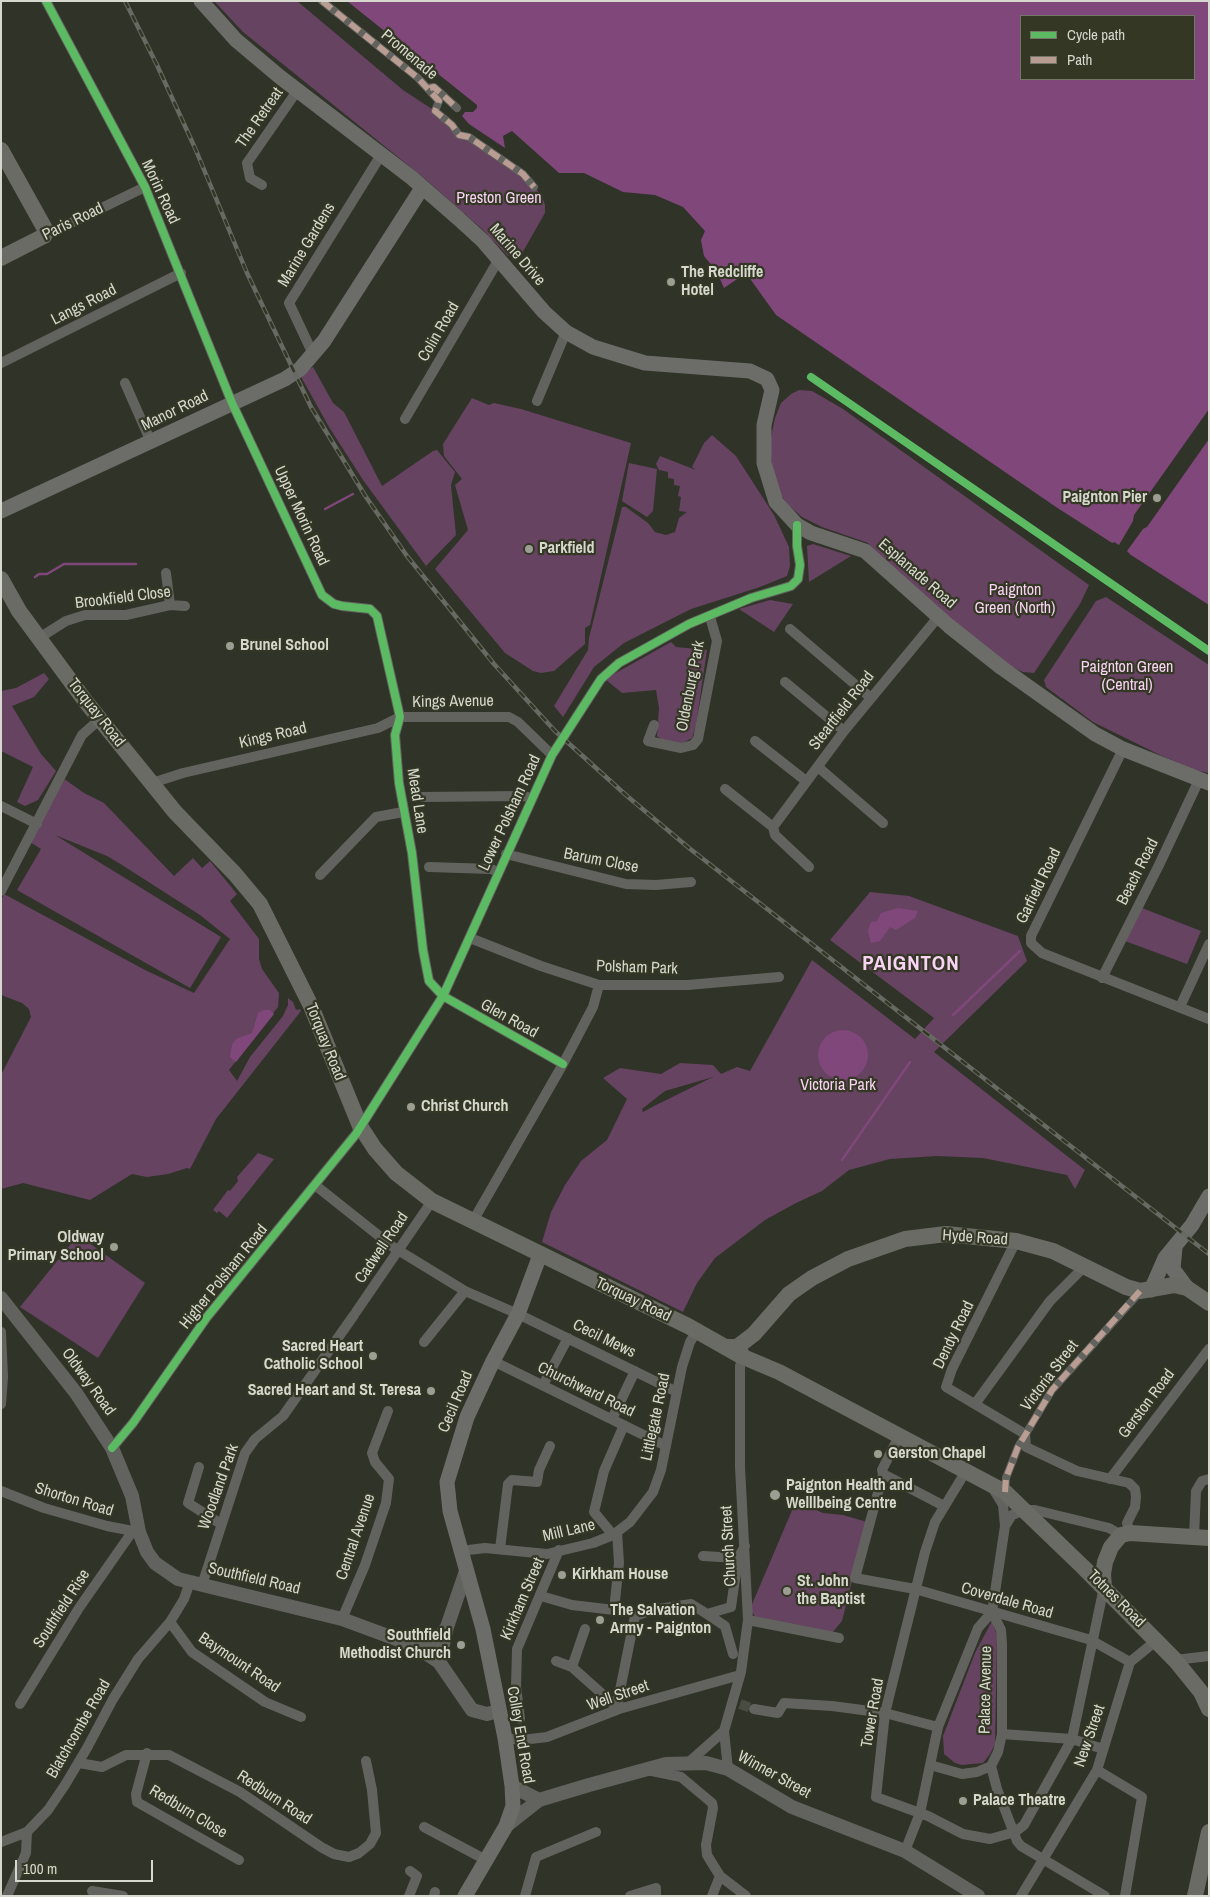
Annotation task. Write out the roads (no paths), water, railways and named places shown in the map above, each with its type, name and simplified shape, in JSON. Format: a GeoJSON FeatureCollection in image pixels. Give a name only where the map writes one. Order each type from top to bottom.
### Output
{"type":"FeatureCollection","features":[{"type":"Feature","properties":{"kind":"main road","name":"Marine Drive"},"geometry":{"type":"LineString","coordinates":[[201,1],[236,40],[297,91],[460,218],[484,241],[528,295],[566,332],[593,347],[645,363],[757,373],[767,379],[772,390]]}},
{"type":"Feature","properties":{"kind":"main road"},"geometry":{"type":"LineString","coordinates":[[1,150],[42,222],[45,230],[44,236]]}},
{"type":"Feature","properties":{"kind":"main road","name":"Manor Road"},"geometry":{"type":"LineString","coordinates":[[1,511],[285,379],[300,369],[313,354],[422,188]]}},
{"type":"Feature","properties":{"kind":"main road","name":"Paris Road"},"geometry":{"type":"LineString","coordinates":[[1,258],[44,236]]}},
{"type":"Feature","properties":{"kind":"main road","name":"Esplanade Road"},"geometry":{"type":"LineString","coordinates":[[772,390],[764,425],[764,463],[776,502],[797,525],[811,533],[865,551],[939,616],[1031,689],[1095,734],[1123,749],[1204,781]]}},
{"type":"Feature","properties":{"kind":"main road","name":"Torquay Road"},"geometry":{"type":"LineString","coordinates":[[1,579],[19,611],[100,718],[152,783],[260,904],[311,1006],[360,1126],[375,1149],[396,1173],[432,1201],[475,1218],[540,1255],[697,1332],[741,1356],[767,1366],[989,1483],[1008,1495]]}},
{"type":"Feature","properties":{"kind":"main road"},"geometry":{"type":"LineString","coordinates":[[1146,1290],[1209,1196]]}},
{"type":"Feature","properties":{"kind":"main road","name":"Hyde Road"},"geometry":{"type":"LineString","coordinates":[[726,1348],[737,1347],[754,1334],[789,1294],[812,1278],[866,1252],[905,1239],[946,1234],[1016,1241],[1053,1251],[1126,1287],[1146,1290]]}},
{"type":"Feature","properties":{"kind":"main road"},"geometry":{"type":"LineString","coordinates":[[1176,1246],[1173,1269],[1187,1288],[1209,1303]]}},
{"type":"Feature","properties":{"kind":"main road","name":"Cecil Road"},"geometry":{"type":"LineString","coordinates":[[466,1571],[448,1502],[447,1482],[467,1417],[493,1361],[518,1314],[540,1255]]}},
{"type":"Feature","properties":{"kind":"main road"},"geometry":{"type":"LineString","coordinates":[[1146,1290],[1174,1285],[1187,1288]]}},
{"type":"Feature","properties":{"kind":"main road"},"geometry":{"type":"LineString","coordinates":[[754,1334],[756,1353],[767,1366]]}},
{"type":"Feature","properties":{"kind":"main road","name":"Totnes Road"},"geometry":{"type":"LineString","coordinates":[[1008,1495],[1084,1567],[1175,1660],[1201,1692],[1209,1709]]}},
{"type":"Feature","properties":{"kind":"main road"},"geometry":{"type":"LineString","coordinates":[[1104,1587],[1103,1574],[1105,1562],[1111,1547],[1126,1534],[1201,1537]]}},
{"type":"Feature","properties":{"kind":"main road"},"geometry":{"type":"LineString","coordinates":[[1084,1567],[1090,1568],[1105,1562]]}},
{"type":"Feature","properties":{"kind":"main road","name":"Colley End Road"},"geometry":{"type":"LineString","coordinates":[[465,1896],[506,1826],[513,1806],[505,1738],[509,1709],[466,1571]]}},
{"type":"Feature","properties":{"kind":"main road"},"geometry":{"type":"LineString","coordinates":[[1195,1896],[1209,1832]]}},
{"type":"Feature","properties":{"kind":"street","name":"Morin Road"},"geometry":{"type":"LineString","coordinates":[[46,1],[144,188],[181,273],[232,403]]}},
{"type":"Feature","properties":{"kind":"street","name":"Promenade"},"geometry":{"type":"LineString","coordinates":[[322,1],[418,78],[439,101],[435,111],[452,125],[460,135],[469,137],[523,174],[534,187]]}},
{"type":"Feature","properties":{"kind":"street"},"geometry":{"type":"LineString","coordinates":[[427,88],[434,88],[457,108]]}},
{"type":"Feature","properties":{"kind":"street","name":"The Retreat"},"geometry":{"type":"LineString","coordinates":[[262,185],[250,178],[247,163],[297,91]]}},
{"type":"Feature","properties":{"kind":"street","name":"Marine Gardens"},"geometry":{"type":"LineString","coordinates":[[313,354],[289,303],[381,155]]}},
{"type":"Feature","properties":{"kind":"street","name":"Paris Road"},"geometry":{"type":"LineString","coordinates":[[44,236],[144,188]]}},
{"type":"Feature","properties":{"kind":"street","name":"Colin Road"},"geometry":{"type":"LineString","coordinates":[[405,419],[498,259]]}},
{"type":"Feature","properties":{"kind":"street","name":"Langs Road"},"geometry":{"type":"LineString","coordinates":[[1,363],[181,273]]}},
{"type":"Feature","properties":{"kind":"street"},"geometry":{"type":"LineString","coordinates":[[538,401],[566,332]]}},
{"type":"Feature","properties":{"kind":"street"},"geometry":{"type":"LineString","coordinates":[[125,383],[151,442]]}},
{"type":"Feature","properties":{"kind":"street","name":"Upper Morin Road"},"geometry":{"type":"LineString","coordinates":[[232,403],[322,595],[334,604],[370,609]]}},
{"type":"Feature","properties":{"kind":"street","name":"Lower Polsham Road"},"geometry":{"type":"LineString","coordinates":[[360,1126],[443,996],[531,798],[555,752],[601,679],[619,663],[676,631],[751,598],[791,586],[798,579],[800,565],[797,546],[797,525]]}},
{"type":"Feature","properties":{"kind":"street"},"geometry":{"type":"LineString","coordinates":[[166,573],[170,606]]}},
{"type":"Feature","properties":{"kind":"street","name":"Brookfield Close"},"geometry":{"type":"LineString","coordinates":[[39,638],[66,621],[85,615],[126,615],[170,606],[185,606]]}},
{"type":"Feature","properties":{"kind":"street","name":"Mead Lane"},"geometry":{"type":"LineString","coordinates":[[370,609],[377,616],[400,718],[395,735],[403,812],[412,853],[423,950],[429,981],[443,996]]}},
{"type":"Feature","properties":{"kind":"street","name":"Steartfield Road"},"geometry":{"type":"LineString","coordinates":[[773,827],[844,731],[939,616]]}},
{"type":"Feature","properties":{"kind":"street","name":"Oldenburg Park"},"geometry":{"type":"LineString","coordinates":[[654,725],[646,746],[680,748],[693,745],[698,739],[717,641],[710,617]]}},
{"type":"Feature","properties":{"kind":"street"},"geometry":{"type":"LineString","coordinates":[[790,629],[871,698]]}},
{"type":"Feature","properties":{"kind":"street"},"geometry":{"type":"LineString","coordinates":[[785,682],[844,731]]}},
{"type":"Feature","properties":{"kind":"street"},"geometry":{"type":"LineString","coordinates":[[1,891],[82,735],[100,718]]}},
{"type":"Feature","properties":{"kind":"street","name":"Kings Avenue"},"geometry":{"type":"LineString","coordinates":[[400,718],[508,718],[518,722],[555,752]]}},
{"type":"Feature","properties":{"kind":"street","name":"Kings Road"},"geometry":{"type":"LineString","coordinates":[[152,783],[183,773],[378,728],[400,718]]}},
{"type":"Feature","properties":{"kind":"street"},"geometry":{"type":"LineString","coordinates":[[755,741],[806,781]]}},
{"type":"Feature","properties":{"kind":"street","name":"Garfield Road"},"geometry":{"type":"LineString","coordinates":[[1123,749],[1031,936],[1034,947],[1042,953],[1102,978],[1209,1019]]}},
{"type":"Feature","properties":{"kind":"street"},"geometry":{"type":"LineString","coordinates":[[818,767],[883,823]]}},
{"type":"Feature","properties":{"kind":"street","name":"Beach Road"},"geometry":{"type":"LineString","coordinates":[[1102,978],[1204,781]]}},
{"type":"Feature","properties":{"kind":"street"},"geometry":{"type":"LineString","coordinates":[[725,789],[773,827],[774,835],[809,867]]}},
{"type":"Feature","properties":{"kind":"street"},"geometry":{"type":"LineString","coordinates":[[419,797],[524,796],[531,798]]}},
{"type":"Feature","properties":{"kind":"street"},"geometry":{"type":"LineString","coordinates":[[1,806],[36,824]]}},
{"type":"Feature","properties":{"kind":"street"},"geometry":{"type":"LineString","coordinates":[[320,875],[376,817],[403,812]]}},
{"type":"Feature","properties":{"kind":"street","name":"Barum Close"},"geometry":{"type":"LineString","coordinates":[[506,854],[626,884],[656,886],[691,882]]}},
{"type":"Feature","properties":{"kind":"street"},"geometry":{"type":"LineString","coordinates":[[429,867],[492,870],[498,872]]}},
{"type":"Feature","properties":{"kind":"street","name":"Polsham Park"},"geometry":{"type":"LineString","coordinates":[[470,938],[541,966],[599,985],[688,985],[779,978]]}},
{"type":"Feature","properties":{"kind":"street"},"geometry":{"type":"LineString","coordinates":[[1180,1007],[1209,944]]}},
{"type":"Feature","properties":{"kind":"street"},"geometry":{"type":"LineString","coordinates":[[475,1218],[563,1064],[593,1007],[599,985]]}},
{"type":"Feature","properties":{"kind":"street","name":"Glen Road"},"geometry":{"type":"LineString","coordinates":[[443,996],[563,1064]]}},
{"type":"Feature","properties":{"kind":"street","name":"Higher Polsham Road"},"geometry":{"type":"LineString","coordinates":[[112,1448],[133,1423],[207,1317],[356,1134],[360,1126]]}},
{"type":"Feature","properties":{"kind":"street","name":"Cecil Mews"},"geometry":{"type":"LineString","coordinates":[[315,1185],[393,1247],[465,1291],[518,1314],[677,1392]]}},
{"type":"Feature","properties":{"kind":"street","name":"Cadwell Road"},"geometry":{"type":"LineString","coordinates":[[355,1314],[432,1201]]}},
{"type":"Feature","properties":{"kind":"street","name":"Dendy Road"},"geometry":{"type":"LineString","coordinates":[[1016,1241],[952,1369],[946,1387],[1025,1434]]}},
{"type":"Feature","properties":{"kind":"street"},"geometry":{"type":"LineString","coordinates":[[975,1404],[1050,1301],[1085,1266]]}},
{"type":"Feature","properties":{"kind":"street","name":"Victoria Street"},"geometry":{"type":"LineString","coordinates":[[1008,1495],[1006,1478],[1025,1434],[1052,1390],[1146,1290]]}},
{"type":"Feature","properties":{"kind":"street"},"geometry":{"type":"LineString","coordinates":[[424,1342],[465,1291]]}},
{"type":"Feature","properties":{"kind":"street","name":"Oldway Road"},"geometry":{"type":"LineString","coordinates":[[1,1298],[80,1398],[112,1448],[132,1496]]}},
{"type":"Feature","properties":{"kind":"street","name":"Woodland Park"},"geometry":{"type":"LineString","coordinates":[[196,1583],[221,1524],[242,1460],[249,1446],[283,1416],[355,1314]]}},
{"type":"Feature","properties":{"kind":"street"},"geometry":{"type":"LineString","coordinates":[[1,1332],[3,1376],[1,1402]]}},
{"type":"Feature","properties":{"kind":"street","name":"Littlegate Road"},"geometry":{"type":"LineString","coordinates":[[643,1507],[653,1492],[666,1446],[690,1342],[697,1332]]}},
{"type":"Feature","properties":{"kind":"street","name":"Hyde Road"},"geometry":{"type":"LineString","coordinates":[[741,1356],[754,1334]]}},
{"type":"Feature","properties":{"kind":"street"},"geometry":{"type":"LineString","coordinates":[[543,1385],[568,1338]]}},
{"type":"Feature","properties":{"kind":"street","name":"Gerston Road"},"geometry":{"type":"LineString","coordinates":[[1110,1479],[1209,1349]]}},
{"type":"Feature","properties":{"kind":"street","name":"Church Street"},"geometry":{"type":"LineString","coordinates":[[728,1769],[724,1732],[736,1703],[748,1620],[740,1467],[741,1356]]}},
{"type":"Feature","properties":{"kind":"street","name":"Churchward Road"},"geometry":{"type":"LineString","coordinates":[[493,1361],[666,1446]]}},
{"type":"Feature","properties":{"kind":"street"},"geometry":{"type":"LineString","coordinates":[[612,1418],[635,1371]]}},
{"type":"Feature","properties":{"kind":"street","name":"Central Avenue"},"geometry":{"type":"LineString","coordinates":[[342,1619],[365,1565],[386,1503],[390,1479],[374,1462],[372,1454],[388,1411]]}},
{"type":"Feature","properties":{"kind":"street"},"geometry":{"type":"LineString","coordinates":[[541,1596],[572,1605],[614,1610],[619,1563],[615,1534],[594,1512],[604,1471],[624,1425]]}},
{"type":"Feature","properties":{"kind":"street"},"geometry":{"type":"LineString","coordinates":[[1005,1526],[1012,1515],[1025,1510],[1035,1510],[1126,1534],[1127,1523],[1135,1507],[1134,1489],[1129,1483],[1078,1471],[1026,1448],[1025,1434]]}},
{"type":"Feature","properties":{"kind":"street"},"geometry":{"type":"LineString","coordinates":[[899,1436],[882,1470],[883,1474],[944,1506]]}},
{"type":"Feature","properties":{"kind":"street"},"geometry":{"type":"LineString","coordinates":[[500,1548],[508,1484],[512,1480],[536,1482],[539,1470],[550,1446]]}},
{"type":"Feature","properties":{"kind":"street"},"geometry":{"type":"LineString","coordinates":[[199,1467],[188,1503],[221,1524]]}},
{"type":"Feature","properties":{"kind":"street","name":"Tower Road"},"geometry":{"type":"LineString","coordinates":[[920,1813],[876,1797],[885,1714],[915,1589],[935,1522],[966,1471]]}},
{"type":"Feature","properties":{"kind":"street","name":"Coverdale Road"},"geometry":{"type":"LineString","coordinates":[[883,1474],[855,1578],[915,1589],[1091,1640],[1130,1662]]}},
{"type":"Feature","properties":{"kind":"street"},"geometry":{"type":"LineString","coordinates":[[1201,1537],[1196,1491],[1202,1480],[1209,1479]]}},
{"type":"Feature","properties":{"kind":"street","name":"Palace Avenue"},"geometry":{"type":"LineString","coordinates":[[905,1852],[920,1813],[938,1727],[978,1628],[992,1612],[1005,1526],[1003,1505],[989,1483]]}},
{"type":"Feature","properties":{"kind":"street","name":"Shorton Road"},"geometry":{"type":"LineString","coordinates":[[1,1491],[44,1508],[136,1532]]}},
{"type":"Feature","properties":{"kind":"street","name":"Southfield Road"},"geometry":{"type":"LineString","coordinates":[[132,1496],[136,1532],[146,1552],[155,1563],[178,1578],[342,1619],[415,1646],[439,1662],[472,1710],[487,1714],[509,1709]]}},
{"type":"Feature","properties":{"kind":"street","name":"Mill Lane"},"geometry":{"type":"LineString","coordinates":[[460,1551],[500,1548],[547,1554],[593,1543],[615,1534],[643,1507]]}},
{"type":"Feature","properties":{"kind":"street","name":"Southfield Rise"},"geometry":{"type":"LineString","coordinates":[[20,1704],[79,1608],[136,1532]]}},
{"type":"Feature","properties":{"kind":"street"},"geometry":{"type":"LineString","coordinates":[[707,1614],[731,1607],[738,1558],[745,1546]]}},
{"type":"Feature","properties":{"kind":"street","name":"Kirkham Street"},"geometry":{"type":"LineString","coordinates":[[520,1719],[509,1709],[516,1686],[517,1649],[559,1550]]}},
{"type":"Feature","properties":{"kind":"street"},"geometry":{"type":"LineString","coordinates":[[703,1556],[738,1558]]}},
{"type":"Feature","properties":{"kind":"street"},"geometry":{"type":"LineString","coordinates":[[439,1662],[447,1627],[466,1571]]}},
{"type":"Feature","properties":{"kind":"street","name":"Blatchcombe Road"},"geometry":{"type":"LineString","coordinates":[[26,1832],[48,1810],[79,1763],[113,1699],[138,1659],[170,1622],[196,1583]]}},
{"type":"Feature","properties":{"kind":"street"},"geometry":{"type":"LineString","coordinates":[[920,1813],[963,1834],[990,1840],[1015,1832],[1024,1824],[1072,1739],[1091,1640],[1104,1587]]}},
{"type":"Feature","properties":{"kind":"street"},"geometry":{"type":"LineString","coordinates":[[618,1709],[618,1700],[635,1616],[652,1610],[691,1604],[725,1626],[733,1654]]}},
{"type":"Feature","properties":{"kind":"street","name":"Palace Avenue"},"geometry":{"type":"LineString","coordinates":[[991,1766],[998,1752],[1002,1734],[1001,1630],[992,1612]]}},
{"type":"Feature","properties":{"kind":"street"},"geometry":{"type":"LineString","coordinates":[[748,1620],[839,1638]]}},
{"type":"Feature","properties":{"kind":"street","name":"Baymount Road"},"geometry":{"type":"LineString","coordinates":[[170,1622],[192,1652],[265,1702],[302,1717]]}},
{"type":"Feature","properties":{"kind":"street"},"geometry":{"type":"LineString","coordinates":[[415,1646],[439,1638],[447,1627]]}},
{"type":"Feature","properties":{"kind":"street"},"geometry":{"type":"LineString","coordinates":[[572,1668],[584,1630]]}},
{"type":"Feature","properties":{"kind":"street"},"geometry":{"type":"LineString","coordinates":[[1130,1662],[1156,1640]]}},
{"type":"Feature","properties":{"kind":"street"},"geometry":{"type":"LineString","coordinates":[[1175,1660],[1209,1656]]}},
{"type":"Feature","properties":{"kind":"street"},"geometry":{"type":"LineString","coordinates":[[556,1661],[572,1668],[618,1709]]}},
{"type":"Feature","properties":{"kind":"street","name":"New Street"},"geometry":{"type":"LineString","coordinates":[[1021,1896],[1096,1770],[1130,1662]]}},
{"type":"Feature","properties":{"kind":"street","name":"Well Street"},"geometry":{"type":"LineString","coordinates":[[505,1738],[522,1740],[546,1737],[618,1709],[740,1675]]}},
{"type":"Feature","properties":{"kind":"street"},"geometry":{"type":"LineString","coordinates":[[754,1709],[778,1713],[784,1703],[832,1706],[885,1714],[938,1727]]}},
{"type":"Feature","properties":{"kind":"street"},"geometry":{"type":"LineString","coordinates":[[689,1762],[724,1732]]}},
{"type":"Feature","properties":{"kind":"street"},"geometry":{"type":"LineString","coordinates":[[1002,1734],[1072,1739],[1103,1750]]}},
{"type":"Feature","properties":{"kind":"street","name":"Redburn Road"},"geometry":{"type":"LineString","coordinates":[[79,1763],[102,1767],[126,1755],[147,1753],[169,1754],[240,1792],[321,1847],[334,1854],[350,1857],[359,1853],[370,1844],[376,1833],[372,1790],[366,1761]]}},
{"type":"Feature","properties":{"kind":"street","name":"Redburn Close"},"geometry":{"type":"LineString","coordinates":[[147,1753],[136,1794],[137,1802],[239,1860]]}},
{"type":"Feature","properties":{"kind":"street","name":"Winner Street"},"geometry":{"type":"LineString","coordinates":[[506,1826],[539,1800],[666,1764],[706,1763],[728,1769],[792,1807],[905,1852],[978,1896]]}},
{"type":"Feature","properties":{"kind":"street"},"geometry":{"type":"LineString","coordinates":[[930,1765],[962,1774],[977,1772],[991,1766],[997,1789],[1022,1846],[1105,1896]]}},
{"type":"Feature","properties":{"kind":"street"},"geometry":{"type":"LineString","coordinates":[[646,1770],[681,1777],[712,1803],[713,1808],[706,1850],[720,1876],[746,1896]]}},
{"type":"Feature","properties":{"kind":"street"},"geometry":{"type":"LineString","coordinates":[[1096,1770],[1142,1797],[1125,1896]]}},
{"type":"Feature","properties":{"kind":"street"},"geometry":{"type":"LineString","coordinates":[[512,1786],[539,1800]]}},
{"type":"Feature","properties":{"kind":"street"},"geometry":{"type":"LineString","coordinates":[[424,1827],[486,1860]]}},
{"type":"Feature","properties":{"kind":"street"},"geometry":{"type":"LineString","coordinates":[[1,1842],[26,1832],[26,1853],[8,1896]]}},
{"type":"Feature","properties":{"kind":"street"},"geometry":{"type":"LineString","coordinates":[[525,1896],[536,1857],[596,1832]]}},
{"type":"Feature","properties":{"kind":"street"},"geometry":{"type":"LineString","coordinates":[[408,1896],[418,1876],[410,1871]]}},
{"type":"Feature","properties":{"kind":"street"},"geometry":{"type":"LineString","coordinates":[[712,1896],[720,1876]]}},
{"type":"Feature","properties":{"kind":"street"},"geometry":{"type":"LineString","coordinates":[[630,1896],[656,1888],[656,1896]]}},
{"type":"Feature","properties":{"kind":"street"},"geometry":{"type":"LineString","coordinates":[[92,1891],[123,1896]]}},
{"type":"Feature","properties":{"kind":"waterway"},"geometry":{"type":"LineString","coordinates":[[325,509],[353,494]]}},
{"type":"Feature","properties":{"kind":"waterway"},"geometry":{"type":"LineString","coordinates":[[35,577],[39,574],[47,574],[64,564],[136,564]]}},
{"type":"Feature","properties":{"kind":"waterway"},"geometry":{"type":"LineString","coordinates":[[953,1015],[1020,951]]}},
{"type":"Feature","properties":{"kind":"waterway"},"geometry":{"type":"LineString","coordinates":[[842,1160],[910,1062]]}},
{"type":"Feature","properties":{"kind":"tunnel"},"geometry":{"type":"LineString","coordinates":[[740,1704],[754,1709]]}},
{"type":"Feature","properties":{"kind":"railway"},"geometry":{"type":"LineString","coordinates":[[125,1],[157,65],[195,148],[247,273],[311,407],[366,497],[407,556],[494,664],[555,731],[627,796],[689,848],[1209,1254]]}},
{"type":"Feature","properties":{"kind":"place","name":"The Redcliffe Hotel"},"geometry":{"type":"Point","coordinates":[671,282]}},
{"type":"Feature","properties":{"kind":"place","name":"Paignton Pier"},"geometry":{"type":"Point","coordinates":[1157,498]}},
{"type":"Feature","properties":{"kind":"place","name":"Parkfield"},"geometry":{"type":"Point","coordinates":[529,549]}},
{"type":"Feature","properties":{"kind":"place","name":"Brunel School"},"geometry":{"type":"Point","coordinates":[230,646]}},
{"type":"Feature","properties":{"kind":"place","name":"Christ Church"},"geometry":{"type":"Point","coordinates":[411,1107]}},
{"type":"Feature","properties":{"kind":"place","name":"Oldway Primary School"},"geometry":{"type":"Point","coordinates":[114,1247]}},
{"type":"Feature","properties":{"kind":"place","name":"Sacred Heart Catholic School"},"geometry":{"type":"Point","coordinates":[373,1356]}},
{"type":"Feature","properties":{"kind":"place","name":"Sacred Heart and St. Teresa"},"geometry":{"type":"Point","coordinates":[431,1391]}},
{"type":"Feature","properties":{"kind":"place","name":"Gerston Chapel"},"geometry":{"type":"Point","coordinates":[878,1454]}},
{"type":"Feature","properties":{"kind":"place","name":"Paignton Health and Welllbeing Centre"},"geometry":{"type":"Point","coordinates":[775,1495]}},
{"type":"Feature","properties":{"kind":"place","name":"Kirkham House"},"geometry":{"type":"Point","coordinates":[562,1575]}},
{"type":"Feature","properties":{"kind":"place","name":"St. John the Baptist"},"geometry":{"type":"Point","coordinates":[787,1591]}},
{"type":"Feature","properties":{"kind":"place","name":"The Salvation Army - Paignton"},"geometry":{"type":"Point","coordinates":[600,1620]}},
{"type":"Feature","properties":{"kind":"place","name":"Southfield Methodist Church"},"geometry":{"type":"Point","coordinates":[461,1645]}},
{"type":"Feature","properties":{"kind":"place","name":"Palace Theatre"},"geometry":{"type":"Point","coordinates":[963,1801]}},
{"type":"Feature","properties":{"kind":"district","name":"PAIGNTON"},"geometry":{"type":"Point","coordinates":[911,964]}},
{"type":"Feature","properties":{"kind":"park label","name":"Preston Green"},"geometry":{"type":"Point","coordinates":[499,199]}},
{"type":"Feature","properties":{"kind":"park label","name":"Paignton Green (North)"},"geometry":{"type":"Point","coordinates":[1015,600]}},
{"type":"Feature","properties":{"kind":"park label","name":"Paignton Green (Central)"},"geometry":{"type":"Point","coordinates":[1127,677]}},
{"type":"Feature","properties":{"kind":"park label","name":"Victoria Park"},"geometry":{"type":"Point","coordinates":[838,1086]}}]}
